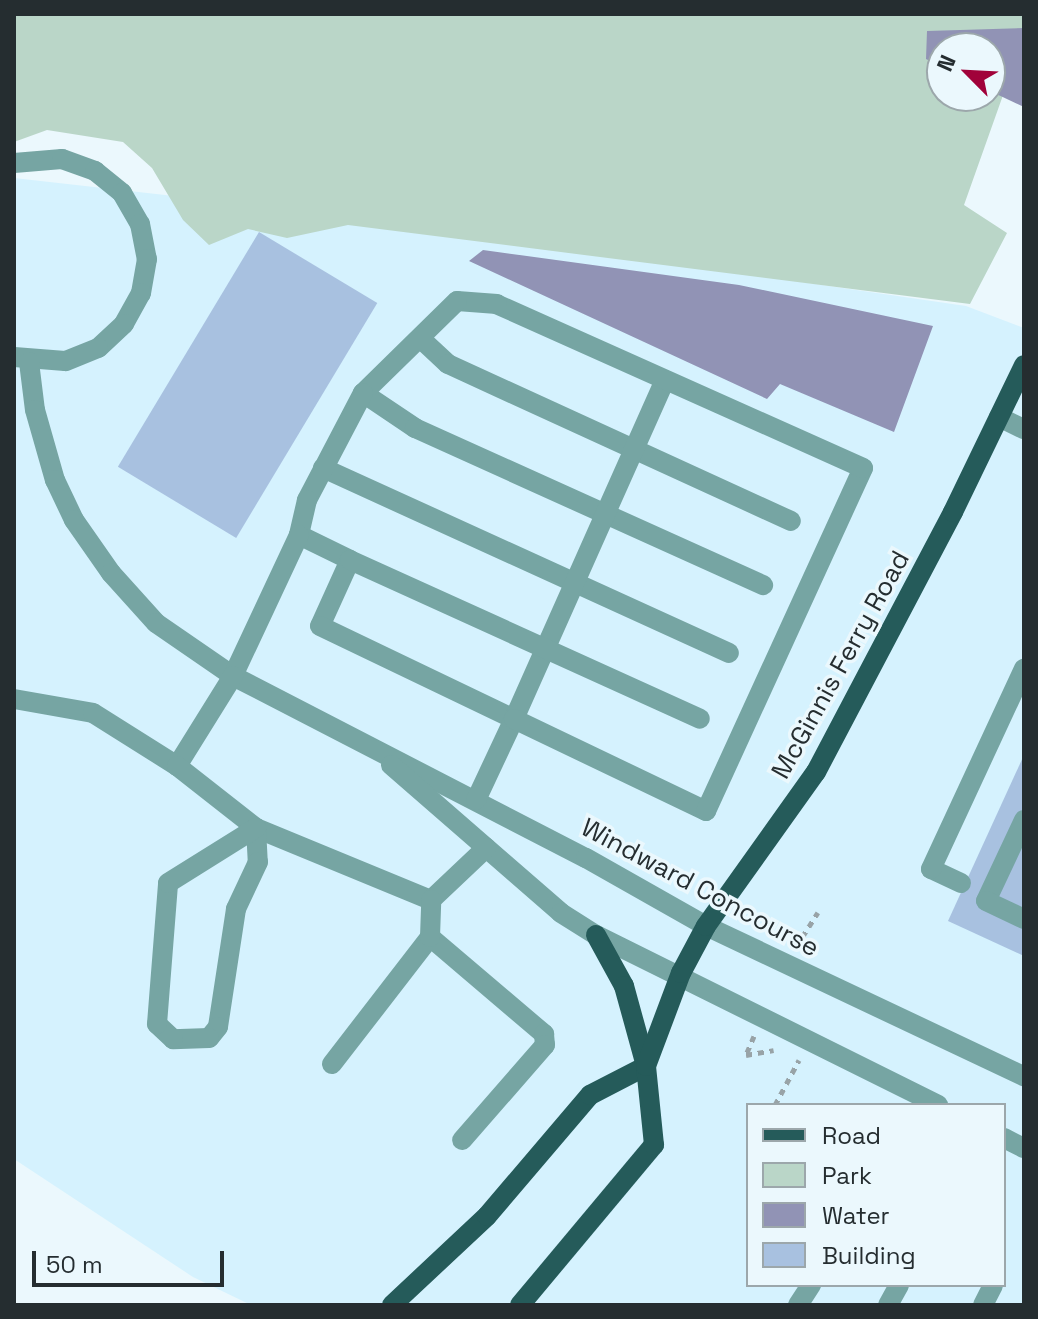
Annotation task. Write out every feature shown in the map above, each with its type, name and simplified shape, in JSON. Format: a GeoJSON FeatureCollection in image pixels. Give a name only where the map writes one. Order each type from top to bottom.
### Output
{"type":"FeatureCollection","features":[{"type":"Feature","properties":{"kind":"main road","name":"McGinnis Ferry Road"},"geometry":{"type":"LineString","coordinates":[[520,1305],[654,1145],[646,1066],[681,973],[706,926],[816,772],[1024,365]]}},
{"type":"Feature","properties":{"kind":"main road"},"geometry":{"type":"LineString","coordinates":[[392,1305],[487,1216],[590,1095],[646,1066],[624,986],[596,935]]}},
{"type":"Feature","properties":{"kind":"street"},"geometry":{"type":"LineString","coordinates":[[14,163],[62,159],[95,171],[122,193],[140,224],[147,259],[136,304],[124,324],[98,348],[65,361],[22,360]]}},
{"type":"Feature","properties":{"kind":"street"},"geometry":{"type":"LineString","coordinates":[[177,766],[233,676],[299,535],[307,500],[363,393],[457,301],[497,304],[863,468],[706,811],[320,626],[350,560]]}},
{"type":"Feature","properties":{"kind":"street"},"geometry":{"type":"LineString","coordinates":[[420,338],[448,364],[791,521]]}},
{"type":"Feature","properties":{"kind":"street","name":"Windward Concourse"},"geometry":{"type":"LineString","coordinates":[[22,360],[53,474],[74,520],[111,573],[156,623],[233,676],[476,800],[706,926],[1024,1076]]}},
{"type":"Feature","properties":{"kind":"street"},"geometry":{"type":"LineString","coordinates":[[476,800],[665,380]]}},
{"type":"Feature","properties":{"kind":"street"},"geometry":{"type":"LineString","coordinates":[[363,393],[415,428],[763,585]]}},
{"type":"Feature","properties":{"kind":"street"},"geometry":{"type":"LineString","coordinates":[[999,417],[1024,429]]}},
{"type":"Feature","properties":{"kind":"street"},"geometry":{"type":"LineString","coordinates":[[323,468],[729,653]]}},
{"type":"Feature","properties":{"kind":"street"},"geometry":{"type":"LineString","coordinates":[[299,535],[700,719]]}},
{"type":"Feature","properties":{"kind":"street"},"geometry":{"type":"LineString","coordinates":[[961,883],[931,869],[1024,669]]}},
{"type":"Feature","properties":{"kind":"street"},"geometry":{"type":"LineString","coordinates":[[14,699],[93,713],[177,766],[256,828],[431,900]]}},
{"type":"Feature","properties":{"kind":"street","name":"Windward Concourse"},"geometry":{"type":"LineString","coordinates":[[357,738],[486,848],[596,935],[681,973],[934,1103]]}},
{"type":"Feature","properties":{"kind":"street"},"geometry":{"type":"LineString","coordinates":[[1024,820],[986,901],[1024,919]]}},
{"type":"Feature","properties":{"kind":"street"},"geometry":{"type":"LineString","coordinates":[[256,828],[258,862],[236,909],[218,1027],[209,1038],[173,1039],[157,1024],[168,883],[256,828]]}},
{"type":"Feature","properties":{"kind":"street"},"geometry":{"type":"LineString","coordinates":[[332,1064],[430,937],[431,900],[486,848]]}},
{"type":"Feature","properties":{"kind":"street"},"geometry":{"type":"LineString","coordinates":[[430,937],[544,1034],[545,1045],[462,1140]]}},
{"type":"Feature","properties":{"kind":"street"},"geometry":{"type":"LineString","coordinates":[[1006,1139],[1024,1148]]}},
{"type":"Feature","properties":{"kind":"street"},"geometry":{"type":"LineString","coordinates":[[798,1305],[810,1287]]}},
{"type":"Feature","properties":{"kind":"street"},"geometry":{"type":"LineString","coordinates":[[888,1305],[898,1287]]}},
{"type":"Feature","properties":{"kind":"street"},"geometry":{"type":"LineString","coordinates":[[983,1305],[992,1287]]}},
{"type":"Feature","properties":{"kind":"shaded area"},"geometry":{"type":"Polygon","coordinates":[[[14,178],[335,214],[966,306],[1024,328],[1024,1305],[251,1305],[193,1277],[14,1159],[14,178]]]}},
{"type":"Feature","properties":{"kind":"green space"},"geometry":{"type":"Polygon","coordinates":[[[14,14],[1024,16],[1024,36],[1006,87],[1006,32],[926,32],[926,112],[997,112],[964,205],[1007,233],[970,304],[348,225],[287,238],[248,229],[209,245],[183,220],[152,168],[123,142],[47,130],[14,142],[14,14]]]}},
{"type":"Feature","properties":{"kind":"water"},"geometry":{"type":"Polygon","coordinates":[[[1024,28],[1024,107],[1006,99],[1006,32],[927,31],[1024,28]]]}},
{"type":"Feature","properties":{"kind":"water"},"geometry":{"type":"Polygon","coordinates":[[[483,250],[739,285],[933,326],[894,432],[780,384],[767,399],[469,261],[483,250]]]}},
{"type":"Feature","properties":{"kind":"building"},"geometry":{"type":"Polygon","coordinates":[[[259,232],[377,303],[236,538],[118,467],[259,232]]]}},
{"type":"Feature","properties":{"kind":"building"},"geometry":{"type":"Polygon","coordinates":[[[1024,755],[1024,956],[948,921],[1024,755]]]}}]}
